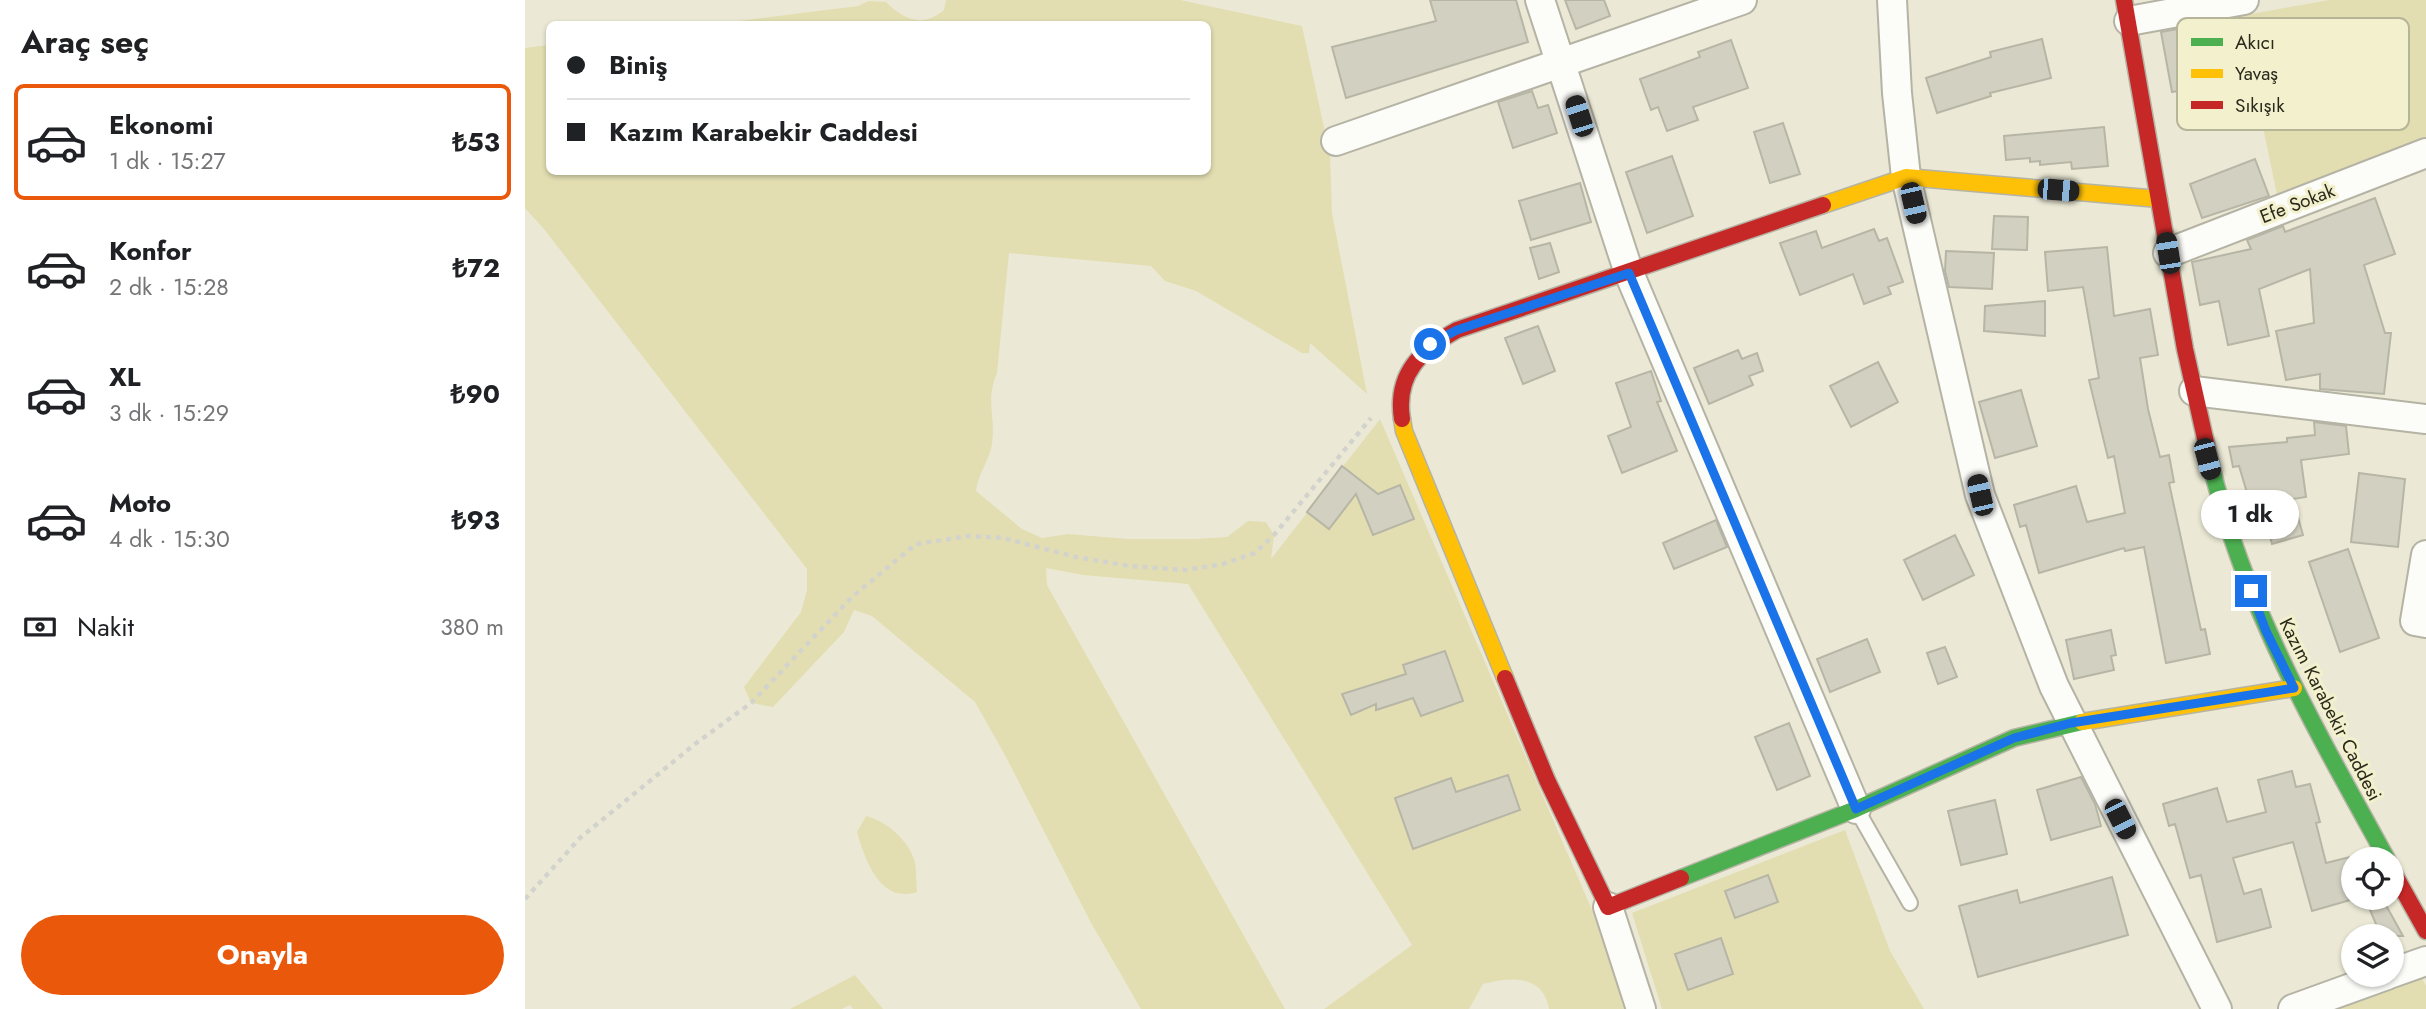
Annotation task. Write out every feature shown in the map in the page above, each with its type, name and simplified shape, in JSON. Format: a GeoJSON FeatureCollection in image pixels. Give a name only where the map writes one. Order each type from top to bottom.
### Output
{"type":"FeatureCollection","features":[{"type":"Feature","properties":{"kind":"street"},"geometry":{"type":"LineString","coordinates":[[1540,0],[1629,273],[1856,809]]}},
{"type":"Feature","properties":{"kind":"street"},"geometry":{"type":"LineString","coordinates":[[1336,141],[1742,0]]}},
{"type":"Feature","properties":{"kind":"street"},"geometry":{"type":"LineString","coordinates":[[1892,0],[1897,93],[1906,177],[1980,495],[2071,723],[2217,1009]]}},
{"type":"Feature","properties":{"kind":"street"},"geometry":{"type":"LineString","coordinates":[[2126,10],[2244,0]]}},
{"type":"Feature","properties":{"kind":"street","name":"Kazım Karabekir Caddesi"},"geometry":{"type":"LineString","coordinates":[[2126,10],[2207,459],[2235,551],[2266,631],[2380,847]]}},
{"type":"Feature","properties":{"kind":"street","name":"Efe Sokak"},"geometry":{"type":"LineString","coordinates":[[2168,253],[2426,153]]}},
{"type":"Feature","properties":{"kind":"street"},"geometry":{"type":"LineString","coordinates":[[1641,1009],[1608,907],[1548,780],[1404,432],[1399,411],[1400,384],[1413,361],[1430,344],[1457,330],[1906,177],[2159,199]]}},
{"type":"Feature","properties":{"kind":"street"},"geometry":{"type":"LineString","coordinates":[[2194,391],[2426,419]]}},
{"type":"Feature","properties":{"kind":"street"},"geometry":{"type":"LineString","coordinates":[[2426,555],[2415,621],[2426,622]]}},
{"type":"Feature","properties":{"kind":"street"},"geometry":{"type":"LineString","coordinates":[[1608,907],[1856,809],[2014,738],[2071,723],[2294,688]]}},
{"type":"Feature","properties":{"kind":"street"},"geometry":{"type":"LineString","coordinates":[[2404,892],[2426,931]]}},
{"type":"Feature","properties":{"kind":"street"},"geometry":{"type":"LineString","coordinates":[[2404,969],[2426,961]]}},
{"type":"Feature","properties":{"kind":"street"},"geometry":{"type":"LineString","coordinates":[[2293,1009],[2354,987]]}},
{"type":"Feature","properties":{"kind":"lane"},"geometry":{"type":"LineString","coordinates":[[1856,809],[1910,903]]}},
{"type":"Feature","properties":{"kind":"path"},"geometry":{"type":"LineString","coordinates":[[525,899],[580,838],[751,702],[853,596],[916,544],[969,536],[1003,538],[1117,564],[1185,570],[1223,564],[1255,553],[1275,535],[1400,384]]}},
{"type":"Feature","properties":{"kind":"shaded area"},"geometry":{"type":"Polygon","coordinates":[[[946,0],[1180,0],[1302,26],[1330,155],[1332,213],[1367,394],[1310,343],[1309,353],[1302,353],[1196,291],[1165,281],[1151,266],[1009,253],[997,373],[991,401],[992,444],[976,491],[1022,529],[1042,538],[1068,534],[1128,539],[1227,537],[1248,521],[1266,522],[1274,535],[1271,559],[1380,419],[1592,910],[1626,1009],[1549,1009],[1546,998],[1533,984],[1504,980],[1483,984],[1469,1009],[1324,1009],[1412,945],[1188,584],[1083,575],[1046,568],[1047,585],[1285,1009],[1141,1009],[1090,921],[975,702],[872,616],[854,610],[844,632],[773,707],[751,703],[744,687],[801,612],[807,590],[807,569],[525,208],[525,48],[546,45],[546,175],[1211,175],[1211,21],[738,21],[858,6],[869,1],[886,2],[914,20],[929,19],[944,10],[946,0]]]}},
{"type":"Feature","properties":{"kind":"shaded area"},"geometry":{"type":"Polygon","coordinates":[[[2329,0],[2426,0],[2426,137],[2277,195],[2264,130],[2409,130],[2409,18],[2240,16],[2329,0]]]}},
{"type":"Feature","properties":{"kind":"shaded area"},"geometry":{"type":"Polygon","coordinates":[[[866,816],[888,827],[901,838],[911,852],[915,863],[917,892],[893,892],[876,877],[857,832],[866,816]]]}},
{"type":"Feature","properties":{"kind":"shaded area"},"geometry":{"type":"Polygon","coordinates":[[[1845,830],[1890,951],[1924,1009],[1662,1009],[1632,913],[1845,830]]]}},
{"type":"Feature","properties":{"kind":"shaded area"},"geometry":{"type":"Polygon","coordinates":[[[2415,965],[2426,986],[2426,1009],[2293,1009],[2354,987],[2404,987],[2404,969],[2415,965]]]}},
{"type":"Feature","properties":{"kind":"shaded area"},"geometry":{"type":"Polygon","coordinates":[[[855,975],[883,1009],[853,1009],[850,1005],[842,1009],[790,1009],[855,975]]]}},
{"type":"Feature","properties":{"kind":"building"},"geometry":{"type":"Polygon","coordinates":[[[1430,0],[1516,0],[1528,42],[1346,98],[1332,47],[1436,21],[1430,0]]]}},
{"type":"Feature","properties":{"kind":"building"},"geometry":{"type":"Polygon","coordinates":[[[1565,0],[1604,0],[1610,16],[1576,29],[1565,0]]]}},
{"type":"Feature","properties":{"kind":"building"},"geometry":{"type":"Polygon","coordinates":[[[2177,29],[2177,91],[2172,92],[2161,32],[2177,29]]]}},
{"type":"Feature","properties":{"kind":"building"},"geometry":{"type":"Polygon","coordinates":[[[2042,39],[2051,78],[1990,93],[1991,96],[1937,113],[1926,78],[1991,57],[1990,52],[2042,39]]]}},
{"type":"Feature","properties":{"kind":"building"},"geometry":{"type":"Polygon","coordinates":[[[1731,40],[1748,88],[1693,107],[1698,120],[1667,131],[1658,107],[1651,110],[1640,79],[1700,57],[1698,52],[1731,40]]]}},
{"type":"Feature","properties":{"kind":"building"},"geometry":{"type":"Polygon","coordinates":[[[1532,91],[1538,108],[1548,105],[1557,133],[1513,148],[1498,102],[1532,91]]]}},
{"type":"Feature","properties":{"kind":"building"},"geometry":{"type":"Polygon","coordinates":[[[1783,123],[1800,174],[1770,183],[1754,132],[1783,123]]]}},
{"type":"Feature","properties":{"kind":"building"},"geometry":{"type":"Polygon","coordinates":[[[2104,127],[2108,166],[2072,169],[2071,162],[2040,165],[2040,161],[2030,162],[2030,158],[2006,160],[2004,136],[2104,127]]]}},
{"type":"Feature","properties":{"kind":"building"},"geometry":{"type":"Polygon","coordinates":[[[1672,156],[1693,216],[1647,233],[1626,172],[1672,156]]]}},
{"type":"Feature","properties":{"kind":"building"},"geometry":{"type":"Polygon","coordinates":[[[2255,159],[2269,196],[2202,218],[2190,184],[2255,159]]]}},
{"type":"Feature","properties":{"kind":"building"},"geometry":{"type":"Polygon","coordinates":[[[1580,183],[1591,222],[1531,240],[1519,201],[1580,183]]]}},
{"type":"Feature","properties":{"kind":"building"},"geometry":{"type":"Polygon","coordinates":[[[2375,198],[2395,254],[2364,265],[2385,333],[2391,333],[2384,394],[2320,389],[2320,374],[2286,380],[2276,331],[2314,323],[2310,269],[2259,289],[2269,336],[2228,345],[2219,301],[2200,305],[2192,262],[2251,249],[2247,240],[2283,226],[2285,232],[2375,198]]]}},
{"type":"Feature","properties":{"kind":"building"},"geometry":{"type":"Polygon","coordinates":[[[1994,216],[2028,217],[2027,250],[1992,249],[1994,216]]]}},
{"type":"Feature","properties":{"kind":"building"},"geometry":{"type":"Polygon","coordinates":[[[1874,229],[1879,241],[1887,238],[1903,282],[1888,287],[1891,294],[1864,304],[1853,274],[1800,295],[1780,243],[1816,231],[1822,248],[1874,229]]]}},
{"type":"Feature","properties":{"kind":"building"},"geometry":{"type":"Polygon","coordinates":[[[1550,243],[1559,272],[1539,279],[1530,248],[1550,243]]]}},
{"type":"Feature","properties":{"kind":"building"},"geometry":{"type":"Polygon","coordinates":[[[2107,247],[2114,316],[2150,309],[2158,355],[2140,358],[2148,409],[2160,457],[2169,455],[2174,482],[2169,483],[2201,630],[2205,629],[2210,654],[2166,663],[2144,547],[2125,551],[2124,548],[2039,573],[2026,525],[2020,527],[2014,505],[2076,486],[2087,522],[2125,513],[2114,456],[2108,458],[2089,380],[2099,378],[2083,287],[2048,291],[2045,252],[2107,247]]]}},
{"type":"Feature","properties":{"kind":"building"},"geometry":{"type":"Polygon","coordinates":[[[1946,251],[1994,253],[1992,289],[1949,287],[1945,271],[1946,251]]]}},
{"type":"Feature","properties":{"kind":"building"},"geometry":{"type":"Polygon","coordinates":[[[2045,301],[2045,336],[1984,331],[1985,306],[2045,301]]]}},
{"type":"Feature","properties":{"kind":"building"},"geometry":{"type":"Polygon","coordinates":[[[1538,326],[1555,371],[1523,384],[1505,338],[1538,326]]]}},
{"type":"Feature","properties":{"kind":"building"},"geometry":{"type":"Polygon","coordinates":[[[1738,350],[1742,359],[1757,353],[1763,371],[1749,376],[1753,385],[1709,404],[1694,368],[1738,350]]]}},
{"type":"Feature","properties":{"kind":"building"},"geometry":{"type":"Polygon","coordinates":[[[1878,362],[1898,402],[1851,427],[1830,386],[1878,362]]]}},
{"type":"Feature","properties":{"kind":"building"},"geometry":{"type":"Polygon","coordinates":[[[1651,371],[1661,401],[1657,402],[1677,451],[1622,473],[1608,436],[1631,427],[1616,383],[1651,371]]]}},
{"type":"Feature","properties":{"kind":"building"},"geometry":{"type":"Polygon","coordinates":[[[2021,390],[2037,446],[1995,458],[1979,402],[2021,390]]]}},
{"type":"Feature","properties":{"kind":"building"},"geometry":{"type":"Polygon","coordinates":[[[2314,422],[2346,426],[2349,454],[2301,460],[2306,497],[2293,499],[2303,535],[2272,544],[2261,504],[2251,506],[2239,466],[2233,467],[2229,447],[2287,442],[2287,438],[2315,435],[2314,422]]]}},
{"type":"Feature","properties":{"kind":"building"},"geometry":{"type":"Polygon","coordinates":[[[1342,466],[1378,494],[1400,485],[1414,519],[1373,535],[1356,494],[1329,529],[1307,512],[1342,466]]]}},
{"type":"Feature","properties":{"kind":"building"},"geometry":{"type":"Polygon","coordinates":[[[2359,473],[2405,479],[2398,547],[2351,542],[2359,473]]]}},
{"type":"Feature","properties":{"kind":"building"},"geometry":{"type":"Polygon","coordinates":[[[1716,520],[1727,547],[1674,569],[1663,543],[1716,520]]]}},
{"type":"Feature","properties":{"kind":"building"},"geometry":{"type":"Polygon","coordinates":[[[1955,535],[1974,575],[1923,600],[1904,560],[1955,535]]]}},
{"type":"Feature","properties":{"kind":"building"},"geometry":{"type":"Polygon","coordinates":[[[2348,549],[2379,638],[2340,652],[2309,562],[2348,549]]]}},
{"type":"Feature","properties":{"kind":"building"},"geometry":{"type":"Polygon","coordinates":[[[2111,630],[2116,655],[2111,656],[2114,670],[2074,679],[2066,640],[2111,630]]]}},
{"type":"Feature","properties":{"kind":"building"},"geometry":{"type":"Polygon","coordinates":[[[1867,639],[1880,672],[1830,692],[1817,659],[1867,639]]]}},
{"type":"Feature","properties":{"kind":"building"},"geometry":{"type":"Polygon","coordinates":[[[1945,647],[1957,677],[1938,684],[1927,653],[1945,647]]]}},
{"type":"Feature","properties":{"kind":"building"},"geometry":{"type":"Polygon","coordinates":[[[1445,651],[1463,701],[1421,716],[1413,698],[1376,710],[1376,704],[1351,715],[1342,694],[1406,674],[1403,665],[1445,651]]]}},
{"type":"Feature","properties":{"kind":"building"},"geometry":{"type":"Polygon","coordinates":[[[1789,723],[1810,776],[1777,790],[1755,737],[1789,723]]]}},
{"type":"Feature","properties":{"kind":"building"},"geometry":{"type":"Polygon","coordinates":[[[2292,771],[2296,787],[2310,784],[2320,822],[2316,823],[2326,863],[2341,859],[2341,903],[2312,911],[2293,842],[2233,858],[2244,894],[2261,889],[2271,927],[2217,942],[2201,875],[2190,878],[2175,824],[2169,826],[2163,804],[2217,788],[2227,822],[2266,812],[2258,780],[2292,771]]]}},
{"type":"Feature","properties":{"kind":"building"},"geometry":{"type":"Polygon","coordinates":[[[1508,775],[1520,810],[1413,849],[1395,798],[1451,778],[1456,792],[1508,775]]]}},
{"type":"Feature","properties":{"kind":"building"},"geometry":{"type":"Polygon","coordinates":[[[2081,777],[2095,804],[2101,826],[2051,840],[2037,790],[2081,777]]]}},
{"type":"Feature","properties":{"kind":"building"},"geometry":{"type":"Polygon","coordinates":[[[1995,800],[2007,854],[1961,865],[1948,811],[1995,800]]]}},
{"type":"Feature","properties":{"kind":"building"},"geometry":{"type":"Polygon","coordinates":[[[1768,875],[1778,902],[1735,918],[1725,891],[1768,875]]]}},
{"type":"Feature","properties":{"kind":"building"},"geometry":{"type":"Polygon","coordinates":[[[2112,877],[2128,935],[1978,977],[1959,906],[2017,890],[2020,903],[2112,877]]]}},
{"type":"Feature","properties":{"kind":"building"},"geometry":{"type":"Polygon","coordinates":[[[2370,910],[2389,910],[2396,924],[2376,924],[2370,910]]]}},
{"type":"Feature","properties":{"kind":"building"},"geometry":{"type":"Polygon","coordinates":[[[1721,938],[1733,974],[1688,990],[1675,954],[1721,938]]]}},
{"type":"Feature","properties":{"kind":"traffic: fast"},"geometry":{"type":"LineString","coordinates":[[2209,456],[2240,562],[2283,664],[2380,847]]}},
{"type":"Feature","properties":{"kind":"traffic: fast"},"geometry":{"type":"LineString","coordinates":[[1681,878],[1856,809],[2014,738],[2082,722]]}},
{"type":"Feature","properties":{"kind":"traffic: slow"},"geometry":{"type":"LineString","coordinates":[[1823,205],[1906,177],[2159,199]]}},
{"type":"Feature","properties":{"kind":"traffic: slow"},"geometry":{"type":"LineString","coordinates":[[1402,419],[1404,431],[1505,678]]}},
{"type":"Feature","properties":{"kind":"traffic: slow"},"geometry":{"type":"LineString","coordinates":[[2082,722],[2294,688]]}},
{"type":"Feature","properties":{"kind":"traffic: jam"},"geometry":{"type":"LineString","coordinates":[[2124,0],[2185,349],[2209,456]]}},
{"type":"Feature","properties":{"kind":"traffic: jam"},"geometry":{"type":"LineString","coordinates":[[1402,419],[1403,389],[1413,365],[1432,346],[1457,330],[1823,205]]}},
{"type":"Feature","properties":{"kind":"traffic: jam"},"geometry":{"type":"LineString","coordinates":[[1505,678],[1547,780],[1608,907],[1681,878]]}},
{"type":"Feature","properties":{"kind":"traffic: jam"},"geometry":{"type":"LineString","coordinates":[[2404,892],[2426,931]]}},
{"type":"Feature","properties":{"kind":"route"},"geometry":{"type":"LineString","coordinates":[[1430,344],[1457,330],[1629,273],[1856,809],[2014,738],[2071,723],[2294,688],[2266,631],[2251,591]]}}]}
